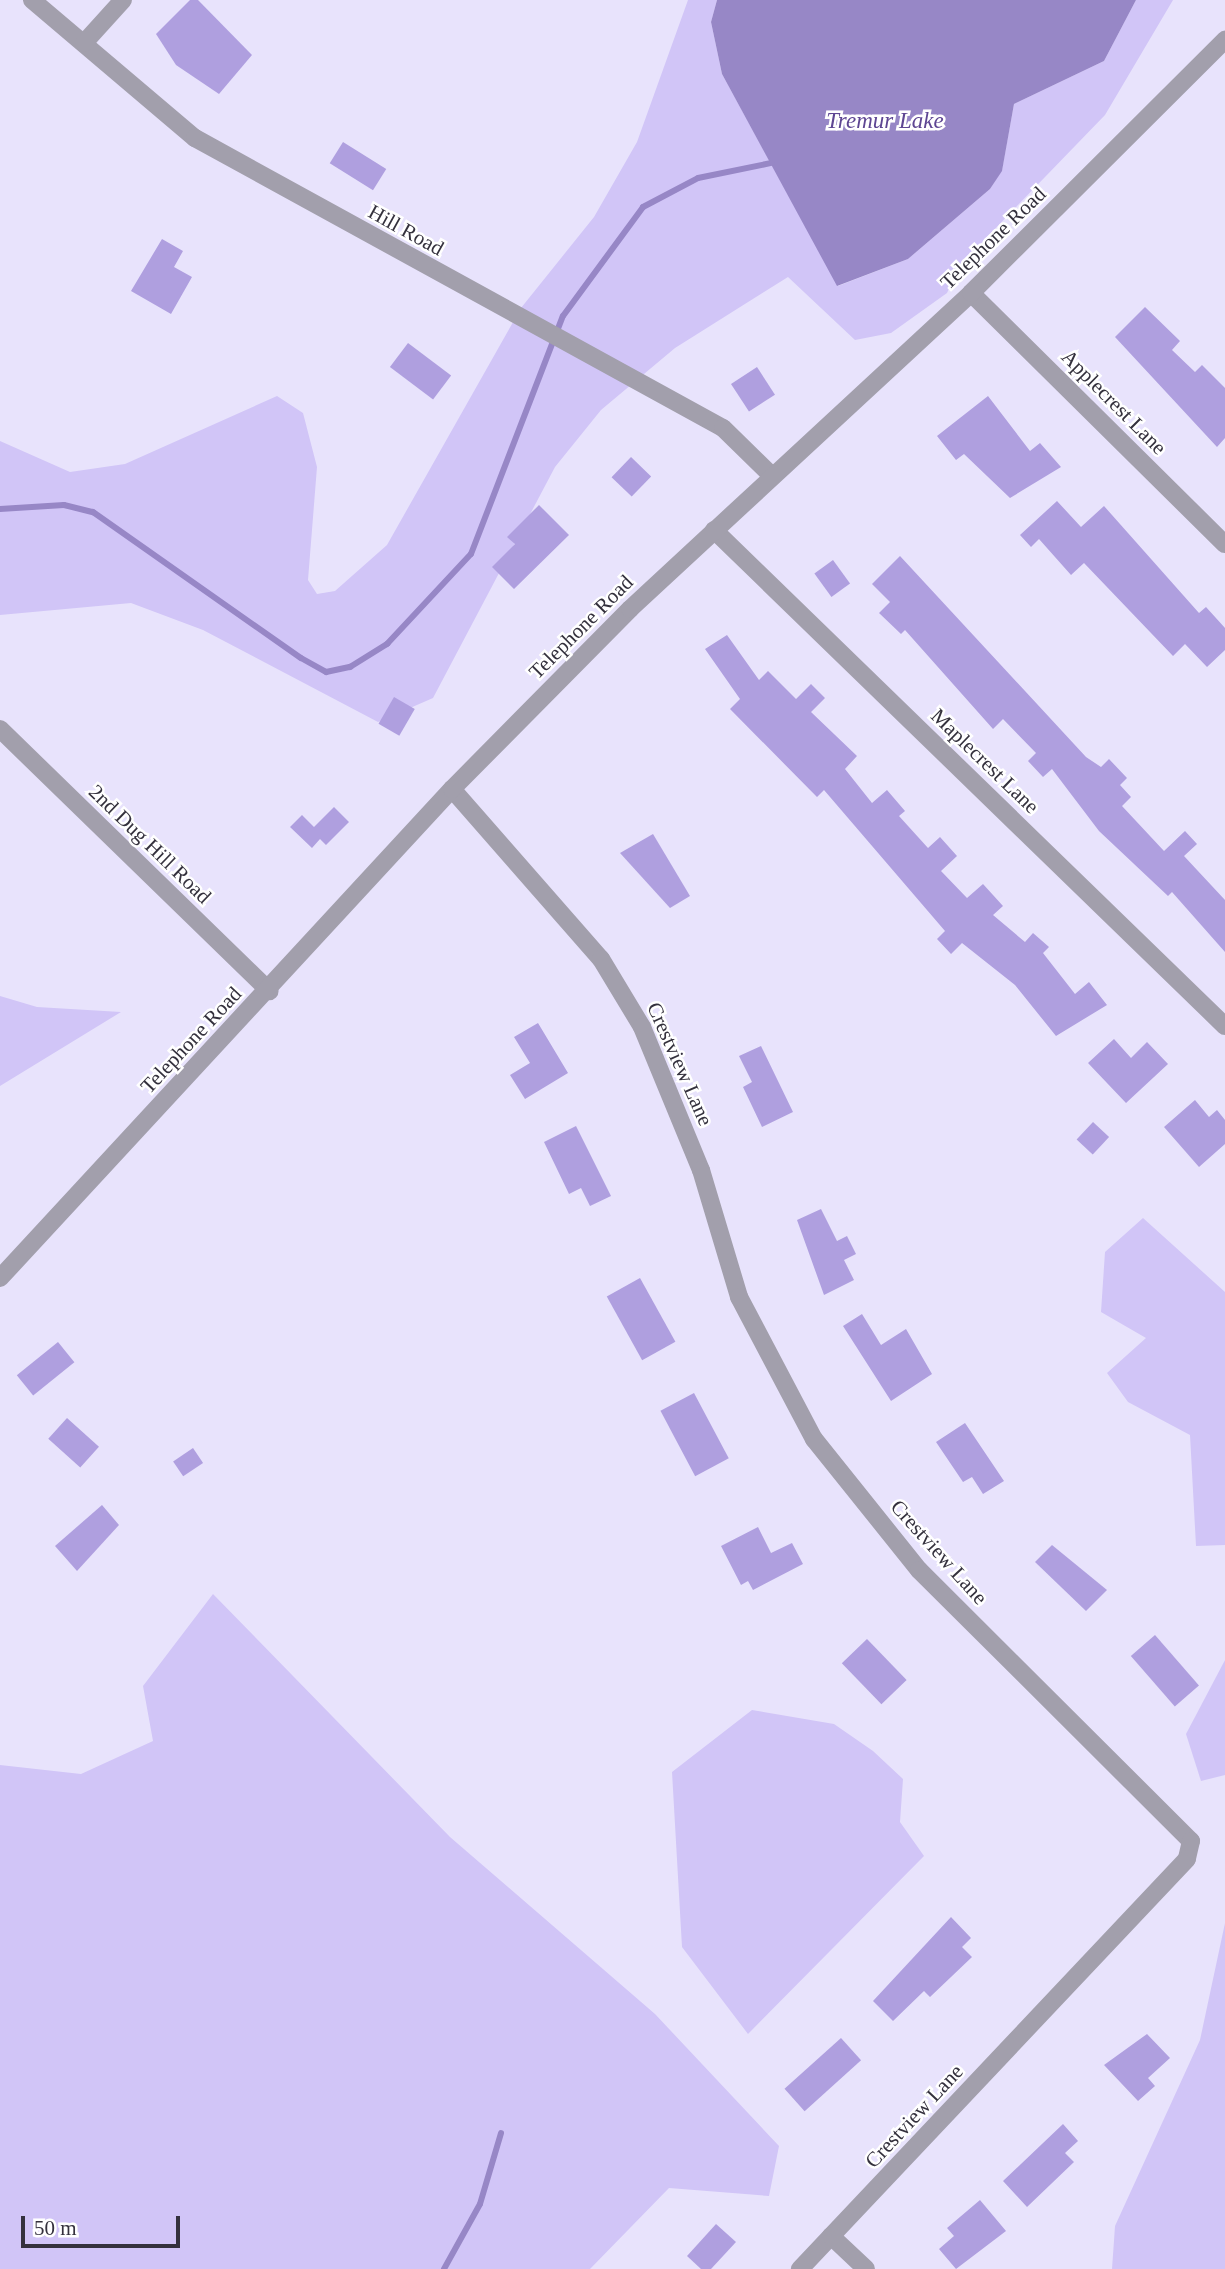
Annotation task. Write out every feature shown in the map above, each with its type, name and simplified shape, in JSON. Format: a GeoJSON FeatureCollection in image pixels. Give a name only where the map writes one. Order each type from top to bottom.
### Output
{"type":"FeatureCollection","features":[{"type":"Feature","properties":{"kind":"street","name":"Hill Road"},"geometry":{"type":"LineString","coordinates":[[32,0],[195,138],[583,356],[723,428],[772,476]]}},
{"type":"Feature","properties":{"kind":"street"},"geometry":{"type":"LineString","coordinates":[[85,43],[122,0]]}},
{"type":"Feature","properties":{"kind":"street","name":"Telephone Road"},"geometry":{"type":"LineString","coordinates":[[0,1278],[269,991],[452,789],[714,530],[971,293],[1225,40]]}},
{"type":"Feature","properties":{"kind":"street","name":"Applecrest Lane"},"geometry":{"type":"LineString","coordinates":[[971,293],[1225,544]]}},
{"type":"Feature","properties":{"kind":"street","name":"Maplecrest Lane"},"geometry":{"type":"LineString","coordinates":[[714,530],[1225,1026]]}},
{"type":"Feature","properties":{"kind":"street","name":"2nd Dug Hill Road"},"geometry":{"type":"LineString","coordinates":[[0,729],[269,991]]}},
{"type":"Feature","properties":{"kind":"street","name":"Crestview Lane"},"geometry":{"type":"LineString","coordinates":[[452,789],[601,959],[642,1027],[701,1170],[740,1297],[814,1439],[919,1570],[1191,1841],[1187,1859],[831,2236]]}},
{"type":"Feature","properties":{"kind":"street"},"geometry":{"type":"LineString","coordinates":[[800,2269],[831,2236],[866,2269]]}},
{"type":"Feature","properties":{"kind":"shaded area"},"geometry":{"type":"Polygon","coordinates":[[[688,0],[717,0],[711,22],[722,74],[838,286],[908,259],[990,189],[1002,170],[1014,104],[1104,61],[1136,0],[1173,0],[1105,115],[960,265],[947,293],[891,333],[855,340],[788,277],[675,348],[601,410],[555,467],[433,698],[378,722],[203,630],[131,603],[0,615],[0,441],[70,472],[125,464],[277,396],[303,413],[317,467],[308,580],[317,594],[335,591],[387,545],[521,308],[594,217],[637,142],[688,0]]]}},
{"type":"Feature","properties":{"kind":"shaded area"},"geometry":{"type":"Polygon","coordinates":[[[0,996],[37,1007],[121,1012],[0,1086],[0,996]]]}},
{"type":"Feature","properties":{"kind":"shaded area"},"geometry":{"type":"Polygon","coordinates":[[[1143,1218],[1225,1292],[1225,1545],[1196,1546],[1190,1435],[1128,1402],[1107,1373],[1146,1338],[1101,1312],[1105,1252],[1143,1218]]]}},
{"type":"Feature","properties":{"kind":"shaded area"},"geometry":{"type":"Polygon","coordinates":[[[213,1594],[450,1837],[655,2014],[779,2146],[769,2196],[669,2188],[590,2269],[0,2269],[0,1765],[81,1774],[153,1741],[143,1686],[213,1594]]]}},
{"type":"Feature","properties":{"kind":"shaded area"},"geometry":{"type":"Polygon","coordinates":[[[1225,1660],[1225,1775],[1201,1781],[1186,1734],[1225,1660]]]}},
{"type":"Feature","properties":{"kind":"shaded area"},"geometry":{"type":"Polygon","coordinates":[[[752,1710],[834,1724],[873,1751],[903,1779],[900,1822],[924,1856],[748,2034],[682,1947],[672,1772],[752,1710]]]}},
{"type":"Feature","properties":{"kind":"shaded area"},"geometry":{"type":"Polygon","coordinates":[[[1225,1923],[1225,2269],[1112,2269],[1115,2226],[1200,2040],[1225,1923]]]}},
{"type":"Feature","properties":{"kind":"water","name":"Tremur Lake"},"geometry":{"type":"Polygon","coordinates":[[[717,0],[1136,0],[1104,61],[1014,104],[1002,171],[990,189],[908,259],[837,286],[722,74],[711,22],[717,0]]]}},
{"type":"Feature","properties":{"kind":"building"},"geometry":{"type":"Polygon","coordinates":[[[190,0],[198,0],[252,55],[219,94],[176,65],[156,34],[190,0]]]}},
{"type":"Feature","properties":{"kind":"building"},"geometry":{"type":"Polygon","coordinates":[[[343,142],[386,169],[373,190],[330,163],[343,142]]]}},
{"type":"Feature","properties":{"kind":"building"},"geometry":{"type":"Polygon","coordinates":[[[162,239],[183,251],[174,267],[192,277],[171,314],[131,291],[162,239]]]}},
{"type":"Feature","properties":{"kind":"building"},"geometry":{"type":"Polygon","coordinates":[[[1145,307],[1180,341],[1172,350],[1195,372],[1202,365],[1225,388],[1225,438],[1217,447],[1115,337],[1145,307]]]}},
{"type":"Feature","properties":{"kind":"building"},"geometry":{"type":"Polygon","coordinates":[[[408,343],[451,375],[433,399],[390,367],[408,343]]]}},
{"type":"Feature","properties":{"kind":"building"},"geometry":{"type":"Polygon","coordinates":[[[757,367],[775,395],[749,412],[731,384],[757,367]]]}},
{"type":"Feature","properties":{"kind":"building"},"geometry":{"type":"Polygon","coordinates":[[[988,396],[1030,451],[1040,443],[1061,467],[1010,498],[964,454],[956,460],[937,436],[988,396]]]}},
{"type":"Feature","properties":{"kind":"building"},"geometry":{"type":"Polygon","coordinates":[[[631,457],[651,476],[632,497],[612,477],[631,457]]]}},
{"type":"Feature","properties":{"kind":"building"},"geometry":{"type":"Polygon","coordinates":[[[1057,501],[1081,527],[1104,506],[1199,613],[1206,607],[1225,628],[1225,650],[1207,667],[1185,644],[1173,656],[1084,563],[1071,575],[1039,539],[1031,547],[1020,535],[1057,501]]]}},
{"type":"Feature","properties":{"kind":"building"},"geometry":{"type":"Polygon","coordinates":[[[539,505],[569,535],[514,589],[492,567],[515,544],[507,537],[539,505]]]}},
{"type":"Feature","properties":{"kind":"building"},"geometry":{"type":"Polygon","coordinates":[[[900,556],[1086,757],[1101,767],[1109,759],[1127,778],[1120,785],[1131,797],[1122,806],[1164,851],[1185,831],[1197,844],[1184,856],[1225,900],[1225,952],[1172,892],[1168,896],[1099,831],[1052,769],[1043,777],[1028,761],[1036,753],[1003,719],[993,729],[905,630],[901,634],[879,613],[890,602],[872,584],[900,556]]]}},
{"type":"Feature","properties":{"kind":"building"},"geometry":{"type":"Polygon","coordinates":[[[833,560],[850,583],[831,597],[814,574],[833,560]]]}},
{"type":"Feature","properties":{"kind":"building"},"geometry":{"type":"Polygon","coordinates":[[[727,635],[759,680],[768,671],[796,699],[811,684],[825,698],[811,712],[857,756],[845,769],[872,803],[887,790],[905,811],[899,816],[928,848],[940,837],[957,856],[941,871],[967,898],[983,884],[1003,906],[993,915],[1025,942],[1033,933],[1049,947],[1043,953],[1075,994],[1089,982],[1107,1005],[1056,1036],[1015,985],[962,943],[951,954],[937,939],[945,931],[824,790],[817,797],[730,709],[740,699],[705,649],[727,635]]]}},
{"type":"Feature","properties":{"kind":"building"},"geometry":{"type":"Polygon","coordinates":[[[394,697],[415,709],[399,736],[378,724],[394,697]]]}},
{"type":"Feature","properties":{"kind":"building"},"geometry":{"type":"Polygon","coordinates":[[[334,807],[349,822],[326,845],[320,839],[312,848],[290,827],[302,815],[314,827],[334,807]]]}},
{"type":"Feature","properties":{"kind":"building"},"geometry":{"type":"Polygon","coordinates":[[[653,834],[690,896],[670,908],[620,853],[653,834]]]}},
{"type":"Feature","properties":{"kind":"building"},"geometry":{"type":"Polygon","coordinates":[[[538,1023],[568,1073],[525,1099],[510,1075],[530,1063],[514,1037],[538,1023]]]}},
{"type":"Feature","properties":{"kind":"building"},"geometry":{"type":"Polygon","coordinates":[[[1114,1039],[1131,1058],[1147,1042],[1168,1064],[1126,1103],[1088,1063],[1114,1039]]]}},
{"type":"Feature","properties":{"kind":"building"},"geometry":{"type":"Polygon","coordinates":[[[761,1046],[793,1112],[762,1127],[743,1087],[752,1082],[739,1056],[761,1046]]]}},
{"type":"Feature","properties":{"kind":"building"},"geometry":{"type":"Polygon","coordinates":[[[1195,1100],[1209,1117],[1217,1110],[1225,1120],[1225,1144],[1199,1167],[1164,1127],[1195,1100]]]}},
{"type":"Feature","properties":{"kind":"building"},"geometry":{"type":"Polygon","coordinates":[[[1093,1122],[1109,1137],[1093,1155],[1077,1140],[1093,1122]]]}},
{"type":"Feature","properties":{"kind":"building"},"geometry":{"type":"Polygon","coordinates":[[[576,1126],[611,1196],[590,1206],[581,1188],[569,1194],[544,1142],[576,1126]]]}},
{"type":"Feature","properties":{"kind":"building"},"geometry":{"type":"Polygon","coordinates":[[[821,1209],[837,1241],[847,1236],[856,1254],[844,1260],[854,1280],[824,1295],[797,1220],[821,1209]]]}},
{"type":"Feature","properties":{"kind":"building"},"geometry":{"type":"Polygon","coordinates":[[[640,1278],[675,1342],[642,1360],[607,1296],[640,1278]]]}},
{"type":"Feature","properties":{"kind":"building"},"geometry":{"type":"Polygon","coordinates":[[[862,1314],[881,1345],[906,1329],[932,1374],[891,1401],[843,1326],[862,1314]]]}},
{"type":"Feature","properties":{"kind":"building"},"geometry":{"type":"Polygon","coordinates":[[[58,1342],[74,1362],[33,1396],[17,1375],[58,1342]]]}},
{"type":"Feature","properties":{"kind":"building"},"geometry":{"type":"Polygon","coordinates":[[[694,1393],[729,1458],[695,1476],[660,1411],[694,1393]]]}},
{"type":"Feature","properties":{"kind":"building"},"geometry":{"type":"Polygon","coordinates":[[[67,1418],[99,1447],[80,1468],[48,1439],[67,1418]]]}},
{"type":"Feature","properties":{"kind":"building"},"geometry":{"type":"Polygon","coordinates":[[[965,1423],[1004,1481],[983,1494],[972,1477],[963,1482],[936,1442],[965,1423]]]}},
{"type":"Feature","properties":{"kind":"building"},"geometry":{"type":"Polygon","coordinates":[[[193,1448],[203,1463],[183,1476],[173,1461],[193,1448]]]}},
{"type":"Feature","properties":{"kind":"building"},"geometry":{"type":"Polygon","coordinates":[[[102,1505],[119,1525],[77,1571],[55,1546],[102,1505]]]}},
{"type":"Feature","properties":{"kind":"building"},"geometry":{"type":"Polygon","coordinates":[[[758,1527],[771,1553],[792,1543],[803,1564],[753,1590],[748,1581],[741,1585],[721,1546],[758,1527]]]}},
{"type":"Feature","properties":{"kind":"building"},"geometry":{"type":"Polygon","coordinates":[[[1052,1545],[1107,1590],[1086,1611],[1035,1562],[1052,1545]]]}},
{"type":"Feature","properties":{"kind":"building"},"geometry":{"type":"Polygon","coordinates":[[[1155,1635],[1199,1686],[1175,1707],[1131,1656],[1155,1635]]]}},
{"type":"Feature","properties":{"kind":"building"},"geometry":{"type":"Polygon","coordinates":[[[867,1639],[907,1680],[881,1704],[842,1663],[867,1639]]]}},
{"type":"Feature","properties":{"kind":"building"},"geometry":{"type":"Polygon","coordinates":[[[951,1917],[971,1938],[962,1947],[972,1957],[930,1997],[924,1991],[893,2021],[873,2001],[951,1917]]]}},
{"type":"Feature","properties":{"kind":"building"},"geometry":{"type":"Polygon","coordinates":[[[1147,2034],[1170,2058],[1148,2078],[1155,2086],[1138,2101],[1104,2065],[1147,2034]]]}},
{"type":"Feature","properties":{"kind":"building"},"geometry":{"type":"Polygon","coordinates":[[[841,2038],[861,2060],[805,2111],[785,2089],[841,2038]]]}},
{"type":"Feature","properties":{"kind":"building"},"geometry":{"type":"Polygon","coordinates":[[[1063,2124],[1078,2141],[1065,2153],[1074,2162],[1027,2207],[1003,2181],[1063,2124]]]}},
{"type":"Feature","properties":{"kind":"building"},"geometry":{"type":"Polygon","coordinates":[[[980,2200],[1006,2231],[956,2269],[939,2249],[954,2236],[947,2228],[980,2200]]]}},
{"type":"Feature","properties":{"kind":"building"},"geometry":{"type":"Polygon","coordinates":[[[716,2224],[736,2242],[711,2269],[701,2269],[687,2256],[716,2224]]]}},
{"type":"Feature","properties":{"kind":"waterway"},"geometry":{"type":"LineString","coordinates":[[0,509],[64,505],[93,512],[301,658],[326,672],[350,667],[387,644],[471,554],[563,316],[643,207],[698,178],[771,163]]}},
{"type":"Feature","properties":{"kind":"waterway"},"geometry":{"type":"LineString","coordinates":[[444,2269],[480,2204],[501,2133]]}}]}
